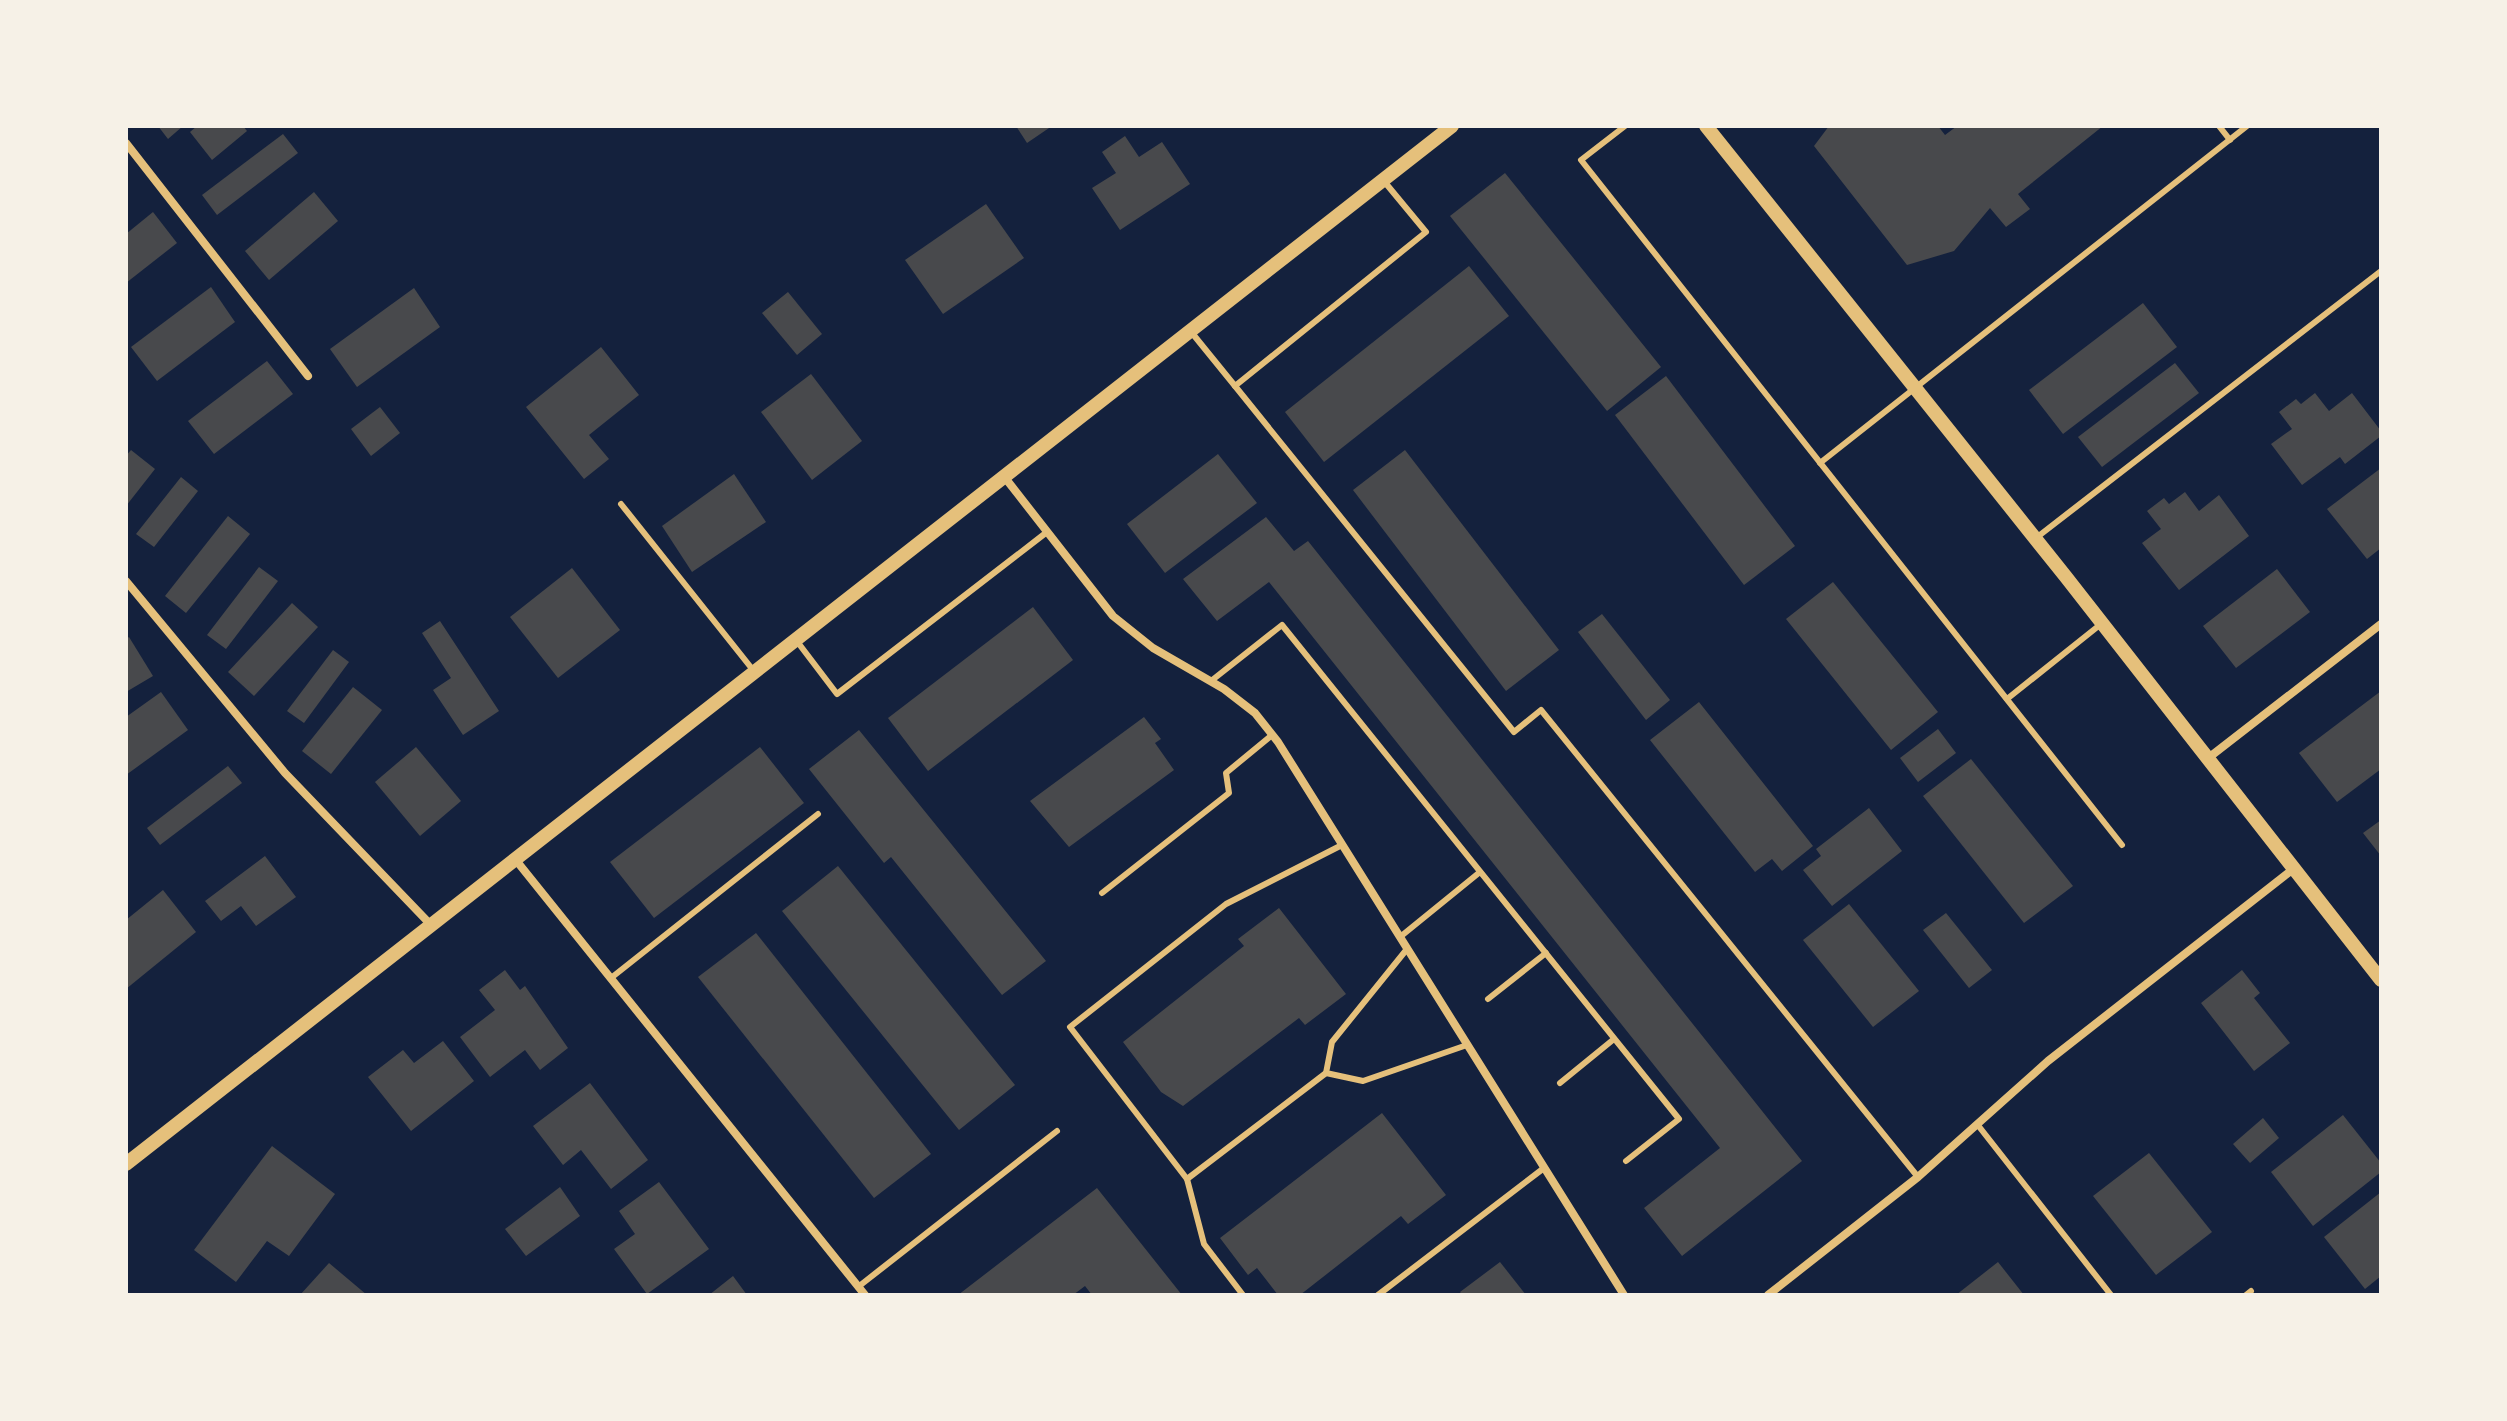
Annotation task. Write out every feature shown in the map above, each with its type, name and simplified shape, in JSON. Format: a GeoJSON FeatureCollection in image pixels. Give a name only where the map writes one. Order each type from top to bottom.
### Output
{"type":"FeatureCollection","features":[{"type":"Feature","properties":{"kind":"street"},"geometry":{"type":"LineString","coordinates":[[126,1164],[1006,479],[1452,126]]}},
{"type":"Feature","properties":{"kind":"street"},"geometry":{"type":"LineString","coordinates":[[1706,126],[2381,980]]}},
{"type":"Feature","properties":{"kind":"street"},"geometry":{"type":"LineString","coordinates":[[126,143],[308,376]]}},
{"type":"Feature","properties":{"kind":"street"},"geometry":{"type":"LineString","coordinates":[[1006,479],[1113,616],[1153,648],[1211,681],[1255,713],[1272,735],[1624,1295]]}},
{"type":"Feature","properties":{"kind":"street"},"geometry":{"type":"LineString","coordinates":[[126,581],[285,773],[431,925]]}},
{"type":"Feature","properties":{"kind":"street"},"geometry":{"type":"LineString","coordinates":[[2207,759],[2381,624]]}},
{"type":"Feature","properties":{"kind":"street"},"geometry":{"type":"LineString","coordinates":[[515,859],[865,1295]]}},
{"type":"Feature","properties":{"kind":"street"},"geometry":{"type":"LineString","coordinates":[[1768,1295],[1918,1177],[2048,1061],[2292,870]]}},
{"type":"Feature","properties":{"kind":"lane"},"geometry":{"type":"LineString","coordinates":[[1625,126],[1581,160],[2122,845]]}},
{"type":"Feature","properties":{"kind":"lane"},"geometry":{"type":"LineString","coordinates":[[2219,126],[2230,140]]}},
{"type":"Feature","properties":{"kind":"lane"},"geometry":{"type":"LineString","coordinates":[[1820,463],[2247,126]]}},
{"type":"Feature","properties":{"kind":"lane"},"geometry":{"type":"LineString","coordinates":[[1235,386],[1426,232],[1383,180]]}},
{"type":"Feature","properties":{"kind":"lane"},"geometry":{"type":"LineString","coordinates":[[2035,539],[2381,271]]}},
{"type":"Feature","properties":{"kind":"lane"},"geometry":{"type":"LineString","coordinates":[[1191,332],[1514,732],[1541,710],[1918,1177]]}},
{"type":"Feature","properties":{"kind":"lane"},"geometry":{"type":"LineString","coordinates":[[621,504],[755,673]]}},
{"type":"Feature","properties":{"kind":"lane"},"geometry":{"type":"LineString","coordinates":[[796,640],[837,694],[1047,532]]}},
{"type":"Feature","properties":{"kind":"lane"},"geometry":{"type":"LineString","coordinates":[[2007,699],[2102,624]]}},
{"type":"Feature","properties":{"kind":"lane"},"geometry":{"type":"LineString","coordinates":[[1211,681],[1282,625],[1679,1119],[1626,1161]]}},
{"type":"Feature","properties":{"kind":"lane"},"geometry":{"type":"LineString","coordinates":[[1102,893],[1229,793],[1226,773],[1272,735]]}},
{"type":"Feature","properties":{"kind":"lane"},"geometry":{"type":"LineString","coordinates":[[611,978],[818,814]]}},
{"type":"Feature","properties":{"kind":"lane"},"geometry":{"type":"LineString","coordinates":[[1243,1295],[1204,1244],[1187,1179],[1070,1027],[1226,904],[1342,845]]}},
{"type":"Feature","properties":{"kind":"lane"},"geometry":{"type":"LineString","coordinates":[[1400,937],[1480,872]]}},
{"type":"Feature","properties":{"kind":"lane"},"geometry":{"type":"LineString","coordinates":[[1187,1179],[1326,1073],[1332,1042],[1407,949]]}},
{"type":"Feature","properties":{"kind":"lane"},"geometry":{"type":"LineString","coordinates":[[1488,999],[1546,953]]}},
{"type":"Feature","properties":{"kind":"lane"},"geometry":{"type":"LineString","coordinates":[[1560,1083],[1614,1039]]}},
{"type":"Feature","properties":{"kind":"lane"},"geometry":{"type":"LineString","coordinates":[[1326,1073],[1363,1081],[1467,1045]]}},
{"type":"Feature","properties":{"kind":"lane"},"geometry":{"type":"LineString","coordinates":[[1977,1124],[2111,1295]]}},
{"type":"Feature","properties":{"kind":"lane"},"geometry":{"type":"LineString","coordinates":[[858,1287],[1057,1131]]}},
{"type":"Feature","properties":{"kind":"lane"},"geometry":{"type":"LineString","coordinates":[[1378,1295],[1544,1168]]}},
{"type":"Feature","properties":{"kind":"building"},"geometry":{"type":"Polygon","coordinates":[[[158,126],[183,126],[168,139],[158,126]]]}},
{"type":"Feature","properties":{"kind":"building"},"geometry":{"type":"Polygon","coordinates":[[[197,126],[243,126],[247,131],[212,160],[190,132],[197,126]]]}},
{"type":"Feature","properties":{"kind":"building"},"geometry":{"type":"Polygon","coordinates":[[[1016,126],[1052,126],[1027,143],[1016,126]]]}},
{"type":"Feature","properties":{"kind":"building"},"geometry":{"type":"Polygon","coordinates":[[[1829,126],[1938,126],[1945,135],[1957,126],[2103,126],[2018,194],[2030,209],[2006,227],[1990,208],[1954,251],[1907,265],[1814,146],[1829,126]]]}},
{"type":"Feature","properties":{"kind":"building"},"geometry":{"type":"Polygon","coordinates":[[[283,134],[298,153],[217,215],[202,195],[283,134]]]}},
{"type":"Feature","properties":{"kind":"building"},"geometry":{"type":"Polygon","coordinates":[[[1125,136],[1139,157],[1162,142],[1190,184],[1120,230],[1092,188],[1116,173],[1102,152],[1125,136]]]}},
{"type":"Feature","properties":{"kind":"building"},"geometry":{"type":"Polygon","coordinates":[[[1505,173],[1661,367],[1607,411],[1450,216],[1505,173]]]}},
{"type":"Feature","properties":{"kind":"building"},"geometry":{"type":"Polygon","coordinates":[[[314,192],[338,221],[269,280],[245,251],[314,192]]]}},
{"type":"Feature","properties":{"kind":"building"},"geometry":{"type":"Polygon","coordinates":[[[986,204],[1024,258],[943,314],[905,260],[986,204]]]}},
{"type":"Feature","properties":{"kind":"building"},"geometry":{"type":"Polygon","coordinates":[[[153,212],[177,243],[126,283],[126,234],[153,212]]]}},
{"type":"Feature","properties":{"kind":"building"},"geometry":{"type":"Polygon","coordinates":[[[1469,266],[1509,316],[1324,462],[1285,412],[1469,266]]]}},
{"type":"Feature","properties":{"kind":"building"},"geometry":{"type":"Polygon","coordinates":[[[211,287],[235,322],[157,381],[131,347],[211,287]]]}},
{"type":"Feature","properties":{"kind":"building"},"geometry":{"type":"Polygon","coordinates":[[[414,288],[440,327],[357,387],[330,349],[414,288]]]}},
{"type":"Feature","properties":{"kind":"building"},"geometry":{"type":"Polygon","coordinates":[[[788,292],[822,334],[797,355],[762,313],[788,292]]]}},
{"type":"Feature","properties":{"kind":"building"},"geometry":{"type":"Polygon","coordinates":[[[2143,303],[2177,347],[2063,434],[2029,390],[2143,303]]]}},
{"type":"Feature","properties":{"kind":"building"},"geometry":{"type":"Polygon","coordinates":[[[601,347],[639,395],[589,435],[609,459],[584,479],[526,407],[601,347]]]}},
{"type":"Feature","properties":{"kind":"building"},"geometry":{"type":"Polygon","coordinates":[[[267,361],[293,394],[214,454],[188,421],[267,361]]]}},
{"type":"Feature","properties":{"kind":"building"},"geometry":{"type":"Polygon","coordinates":[[[2175,363],[2199,393],[2102,467],[2078,437],[2175,363]]]}},
{"type":"Feature","properties":{"kind":"building"},"geometry":{"type":"Polygon","coordinates":[[[811,374],[862,441],[812,480],[761,412],[811,374]]]}},
{"type":"Feature","properties":{"kind":"building"},"geometry":{"type":"Polygon","coordinates":[[[1666,376],[1795,546],[1744,585],[1615,415],[1666,376]]]}},
{"type":"Feature","properties":{"kind":"building"},"geometry":{"type":"Polygon","coordinates":[[[2315,393],[2329,411],[2352,393],[2381,431],[2381,436],[2345,464],[2340,457],[2302,485],[2271,444],[2292,429],[2279,412],[2296,399],[2301,404],[2315,393]]]}},
{"type":"Feature","properties":{"kind":"building"},"geometry":{"type":"Polygon","coordinates":[[[380,407],[400,433],[371,456],[351,429],[380,407]]]}},
{"type":"Feature","properties":{"kind":"building"},"geometry":{"type":"Polygon","coordinates":[[[131,450],[155,469],[126,506],[126,456],[131,450]]]}},
{"type":"Feature","properties":{"kind":"building"},"geometry":{"type":"Polygon","coordinates":[[[1405,450],[1559,650],[1506,691],[1353,490],[1405,450]]]}},
{"type":"Feature","properties":{"kind":"building"},"geometry":{"type":"Polygon","coordinates":[[[1218,454],[1257,503],[1165,573],[1127,524],[1218,454]]]}},
{"type":"Feature","properties":{"kind":"building"},"geometry":{"type":"Polygon","coordinates":[[[2381,468],[2381,548],[2367,559],[2327,509],[2381,468]]]}},
{"type":"Feature","properties":{"kind":"building"},"geometry":{"type":"Polygon","coordinates":[[[734,474],[766,522],[692,572],[662,526],[734,474]]]}},
{"type":"Feature","properties":{"kind":"building"},"geometry":{"type":"Polygon","coordinates":[[[181,477],[198,491],[154,547],[136,534],[181,477]]]}},
{"type":"Feature","properties":{"kind":"building"},"geometry":{"type":"Polygon","coordinates":[[[2185,492],[2199,511],[2219,495],[2249,536],[2179,590],[2142,543],[2161,529],[2147,511],[2164,498],[2169,504],[2185,492]]]}},
{"type":"Feature","properties":{"kind":"building"},"geometry":{"type":"Polygon","coordinates":[[[228,516],[250,534],[186,613],[165,596],[228,516]]]}},
{"type":"Feature","properties":{"kind":"building"},"geometry":{"type":"Polygon","coordinates":[[[1266,517],[1294,551],[1308,541],[1802,1161],[1682,1256],[1644,1208],[1720,1148],[1269,582],[1217,621],[1183,579],[1266,517]]]}},
{"type":"Feature","properties":{"kind":"building"},"geometry":{"type":"Polygon","coordinates":[[[259,567],[278,581],[226,649],[207,635],[259,567]]]}},
{"type":"Feature","properties":{"kind":"building"},"geometry":{"type":"Polygon","coordinates":[[[572,568],[620,630],[558,678],[510,617],[572,568]]]}},
{"type":"Feature","properties":{"kind":"building"},"geometry":{"type":"Polygon","coordinates":[[[2277,569],[2310,612],[2236,668],[2203,626],[2277,569]]]}},
{"type":"Feature","properties":{"kind":"building"},"geometry":{"type":"Polygon","coordinates":[[[1833,582],[1938,712],[1891,750],[1786,619],[1833,582]]]}},
{"type":"Feature","properties":{"kind":"building"},"geometry":{"type":"Polygon","coordinates":[[[292,603],[318,627],[254,696],[228,672],[292,603]]]}},
{"type":"Feature","properties":{"kind":"building"},"geometry":{"type":"Polygon","coordinates":[[[1033,607],[1073,660],[928,771],[888,718],[1033,607]]]}},
{"type":"Feature","properties":{"kind":"building"},"geometry":{"type":"Polygon","coordinates":[[[1602,614],[1670,700],[1646,720],[1578,632],[1602,614]]]}},
{"type":"Feature","properties":{"kind":"building"},"geometry":{"type":"Polygon","coordinates":[[[440,621],[499,711],[463,735],[433,690],[451,678],[422,633],[440,621]]]}},
{"type":"Feature","properties":{"kind":"building"},"geometry":{"type":"Polygon","coordinates":[[[129,637],[153,676],[126,692],[126,639],[129,637]]]}},
{"type":"Feature","properties":{"kind":"building"},"geometry":{"type":"Polygon","coordinates":[[[333,650],[349,662],[304,723],[287,711],[333,650]]]}},
{"type":"Feature","properties":{"kind":"building"},"geometry":{"type":"Polygon","coordinates":[[[353,687],[382,710],[331,774],[302,751],[353,687]]]}},
{"type":"Feature","properties":{"kind":"building"},"geometry":{"type":"Polygon","coordinates":[[[2381,691],[2381,769],[2337,802],[2299,753],[2381,691]]]}},
{"type":"Feature","properties":{"kind":"building"},"geometry":{"type":"Polygon","coordinates":[[[161,692],[188,730],[126,775],[126,717],[161,692]]]}},
{"type":"Feature","properties":{"kind":"building"},"geometry":{"type":"Polygon","coordinates":[[[1699,702],[1813,846],[1782,871],[1772,859],[1755,872],[1650,740],[1699,702]]]}},
{"type":"Feature","properties":{"kind":"building"},"geometry":{"type":"Polygon","coordinates":[[[1144,717],[1161,739],[1155,743],[1174,770],[1069,847],[1030,801],[1144,717]]]}},
{"type":"Feature","properties":{"kind":"building"},"geometry":{"type":"Polygon","coordinates":[[[1938,729],[1956,753],[1918,782],[1900,758],[1938,729]]]}},
{"type":"Feature","properties":{"kind":"building"},"geometry":{"type":"Polygon","coordinates":[[[859,730],[1046,961],[1002,995],[891,857],[884,863],[809,769],[859,730]]]}},
{"type":"Feature","properties":{"kind":"building"},"geometry":{"type":"Polygon","coordinates":[[[416,747],[461,801],[420,836],[375,782],[416,747]]]}},
{"type":"Feature","properties":{"kind":"building"},"geometry":{"type":"Polygon","coordinates":[[[760,747],[804,803],[654,918],[610,862],[760,747]]]}},
{"type":"Feature","properties":{"kind":"building"},"geometry":{"type":"Polygon","coordinates":[[[1971,759],[2073,886],[2024,923],[1923,796],[1971,759]]]}},
{"type":"Feature","properties":{"kind":"building"},"geometry":{"type":"Polygon","coordinates":[[[228,766],[242,783],[160,845],[147,828],[228,766]]]}},
{"type":"Feature","properties":{"kind":"building"},"geometry":{"type":"Polygon","coordinates":[[[1869,808],[1902,851],[1832,906],[1803,870],[1821,856],[1816,849],[1869,808]]]}},
{"type":"Feature","properties":{"kind":"building"},"geometry":{"type":"Polygon","coordinates":[[[2381,820],[2381,856],[2363,833],[2381,820]]]}},
{"type":"Feature","properties":{"kind":"building"},"geometry":{"type":"Polygon","coordinates":[[[265,856],[296,897],[256,926],[241,906],[221,921],[205,901],[265,856]]]}},
{"type":"Feature","properties":{"kind":"building"},"geometry":{"type":"Polygon","coordinates":[[[838,866],[1015,1085],[959,1130],[782,911],[838,866]]]}},
{"type":"Feature","properties":{"kind":"building"},"geometry":{"type":"Polygon","coordinates":[[[163,890],[196,932],[126,989],[126,920],[163,890]]]}},
{"type":"Feature","properties":{"kind":"building"},"geometry":{"type":"Polygon","coordinates":[[[1849,904],[1919,991],[1873,1027],[1803,940],[1849,904]]]}},
{"type":"Feature","properties":{"kind":"building"},"geometry":{"type":"Polygon","coordinates":[[[1279,908],[1346,994],[1305,1025],[1299,1018],[1183,1106],[1161,1092],[1123,1042],[1244,946],[1238,939],[1279,908]]]}},
{"type":"Feature","properties":{"kind":"building"},"geometry":{"type":"Polygon","coordinates":[[[1946,913],[1992,970],[1969,988],[1923,930],[1946,913]]]}},
{"type":"Feature","properties":{"kind":"building"},"geometry":{"type":"Polygon","coordinates":[[[756,933],[931,1154],[874,1198],[698,977],[756,933]]]}},
{"type":"Feature","properties":{"kind":"building"},"geometry":{"type":"Polygon","coordinates":[[[505,970],[520,990],[525,986],[568,1048],[540,1070],[525,1050],[490,1077],[460,1037],[495,1010],[479,990],[505,970]]]}},
{"type":"Feature","properties":{"kind":"building"},"geometry":{"type":"Polygon","coordinates":[[[2242,970],[2260,993],[2254,998],[2290,1043],[2254,1071],[2201,1003],[2242,970]]]}},
{"type":"Feature","properties":{"kind":"building"},"geometry":{"type":"Polygon","coordinates":[[[443,1041],[474,1081],[411,1131],[368,1077],[403,1050],[414,1063],[443,1041]]]}},
{"type":"Feature","properties":{"kind":"building"},"geometry":{"type":"Polygon","coordinates":[[[590,1083],[648,1160],[611,1189],[581,1150],[563,1165],[533,1126],[590,1083]]]}},
{"type":"Feature","properties":{"kind":"building"},"geometry":{"type":"Polygon","coordinates":[[[1382,1113],[1446,1195],[1408,1224],[1401,1216],[1300,1295],[1278,1295],[1257,1268],[1248,1275],[1220,1238],[1382,1113]]]}},
{"type":"Feature","properties":{"kind":"building"},"geometry":{"type":"Polygon","coordinates":[[[2343,1115],[2381,1163],[2381,1172],[2313,1226],[2271,1172],[2343,1115]]]}},
{"type":"Feature","properties":{"kind":"building"},"geometry":{"type":"Polygon","coordinates":[[[2263,1118],[2279,1138],[2250,1163],[2233,1144],[2263,1118]]]}},
{"type":"Feature","properties":{"kind":"building"},"geometry":{"type":"Polygon","coordinates":[[[272,1146],[335,1194],[289,1256],[267,1241],[236,1282],[194,1250],[272,1146]]]}},
{"type":"Feature","properties":{"kind":"building"},"geometry":{"type":"Polygon","coordinates":[[[2149,1153],[2212,1232],[2156,1275],[2093,1196],[2149,1153]]]}},
{"type":"Feature","properties":{"kind":"building"},"geometry":{"type":"Polygon","coordinates":[[[659,1182],[709,1249],[647,1294],[614,1249],[635,1234],[619,1211],[659,1182]]]}},
{"type":"Feature","properties":{"kind":"building"},"geometry":{"type":"Polygon","coordinates":[[[560,1187],[580,1216],[526,1256],[505,1229],[560,1187]]]}},
{"type":"Feature","properties":{"kind":"building"},"geometry":{"type":"Polygon","coordinates":[[[1097,1188],[1182,1295],[1092,1295],[1085,1286],[1073,1295],[958,1295],[1097,1188]]]}},
{"type":"Feature","properties":{"kind":"building"},"geometry":{"type":"Polygon","coordinates":[[[2381,1192],[2381,1276],[2365,1289],[2324,1237],[2381,1192]]]}},
{"type":"Feature","properties":{"kind":"building"},"geometry":{"type":"Polygon","coordinates":[[[1500,1262],[1526,1295],[1462,1295],[1460,1292],[1500,1262]]]}},
{"type":"Feature","properties":{"kind":"building"},"geometry":{"type":"Polygon","coordinates":[[[1998,1262],[2024,1295],[1956,1295],[1998,1262]]]}},
{"type":"Feature","properties":{"kind":"building"},"geometry":{"type":"Polygon","coordinates":[[[329,1263],[367,1295],[300,1295],[329,1263]]]}},
{"type":"Feature","properties":{"kind":"building"},"geometry":{"type":"Polygon","coordinates":[[[733,1276],[747,1295],[709,1295],[733,1276]]]}}]}
